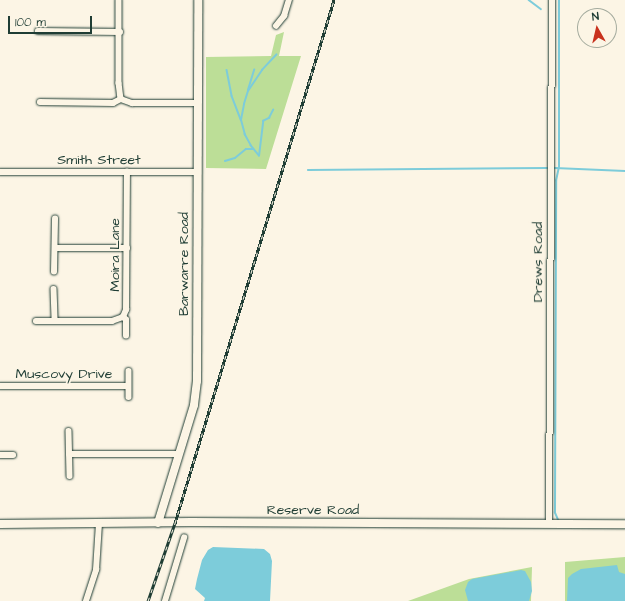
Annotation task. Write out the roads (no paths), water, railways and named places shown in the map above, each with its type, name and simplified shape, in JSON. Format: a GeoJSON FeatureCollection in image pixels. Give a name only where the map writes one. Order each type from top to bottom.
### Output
{"type":"FeatureCollection","features":[{"type":"Feature","properties":{"kind":"street"},"geometry":{"type":"LineString","coordinates":[[119,0],[119,83],[121,99]]}},
{"type":"Feature","properties":{"kind":"street","name":"Barwarre Road"},"geometry":{"type":"LineString","coordinates":[[158,523],[194,405],[197,381],[198,0]]}},
{"type":"Feature","properties":{"kind":"street"},"geometry":{"type":"LineString","coordinates":[[276,26],[284,16],[289,0]]}},
{"type":"Feature","properties":{"kind":"street","name":"Drews Road"},"geometry":{"type":"LineString","coordinates":[[549,524],[552,0]]}},
{"type":"Feature","properties":{"kind":"street"},"geometry":{"type":"LineString","coordinates":[[38,31],[120,32]]}},
{"type":"Feature","properties":{"kind":"street"},"geometry":{"type":"LineString","coordinates":[[40,102],[113,103],[121,99],[132,103],[198,103]]}},
{"type":"Feature","properties":{"kind":"street","name":"Smith Street"},"geometry":{"type":"LineString","coordinates":[[0,172],[198,172]]}},
{"type":"Feature","properties":{"kind":"street","name":"Moira Lane"},"geometry":{"type":"LineString","coordinates":[[126,336],[126,320],[123,317],[126,310],[127,172]]}},
{"type":"Feature","properties":{"kind":"street"},"geometry":{"type":"LineString","coordinates":[[54,272],[56,219]]}},
{"type":"Feature","properties":{"kind":"street"},"geometry":{"type":"LineString","coordinates":[[55,248],[127,248]]}},
{"type":"Feature","properties":{"kind":"street"},"geometry":{"type":"LineString","coordinates":[[54,289],[55,321]]}},
{"type":"Feature","properties":{"kind":"street"},"geometry":{"type":"LineString","coordinates":[[36,321],[112,321],[123,317]]}},
{"type":"Feature","properties":{"kind":"street","name":"Muscovy Drive"},"geometry":{"type":"LineString","coordinates":[[129,371],[129,397]]}},
{"type":"Feature","properties":{"kind":"street","name":"Muscovy Drive"},"geometry":{"type":"LineString","coordinates":[[0,386],[128,386]]}},
{"type":"Feature","properties":{"kind":"street"},"geometry":{"type":"LineString","coordinates":[[69,431],[70,476]]}},
{"type":"Feature","properties":{"kind":"street"},"geometry":{"type":"LineString","coordinates":[[69,454],[178,454]]}},
{"type":"Feature","properties":{"kind":"street"},"geometry":{"type":"LineString","coordinates":[[0,455],[13,455]]}},
{"type":"Feature","properties":{"kind":"street","name":"Reserve Road"},"geometry":{"type":"LineString","coordinates":[[0,524],[625,524]]}},
{"type":"Feature","properties":{"kind":"street"},"geometry":{"type":"LineString","coordinates":[[86,601],[96,570],[98,524]]}},
{"type":"Feature","properties":{"kind":"street"},"geometry":{"type":"LineString","coordinates":[[165,601],[184,538]]}},
{"type":"Feature","properties":{"kind":"water"},"geometry":{"type":"Polygon","coordinates":[[[213,547],[264,549],[270,554],[272,561],[270,601],[204,601],[205,598],[195,589],[202,560],[208,550],[213,547]]]}},
{"type":"Feature","properties":{"kind":"water"},"geometry":{"type":"Polygon","coordinates":[[[617,565],[619,572],[625,574],[625,601],[567,601],[568,578],[572,574],[581,569],[617,565]]]}},
{"type":"Feature","properties":{"kind":"water"},"geometry":{"type":"Polygon","coordinates":[[[521,570],[525,571],[531,582],[532,591],[529,601],[468,601],[465,590],[468,582],[472,579],[521,570]]]}},
{"type":"Feature","properties":{"kind":"waterway"},"geometry":{"type":"LineString","coordinates":[[529,0],[541,9]]}},
{"type":"Feature","properties":{"kind":"waterway"},"geometry":{"type":"LineString","coordinates":[[558,520],[555,513],[556,181],[559,167],[559,0]]}},
{"type":"Feature","properties":{"kind":"waterway"},"geometry":{"type":"LineString","coordinates":[[259,156],[245,135],[241,120],[248,91],[262,70],[276,55]]}},
{"type":"Feature","properties":{"kind":"waterway"},"geometry":{"type":"LineString","coordinates":[[227,70],[232,96],[241,119]]}},
{"type":"Feature","properties":{"kind":"waterway"},"geometry":{"type":"LineString","coordinates":[[248,90],[254,70]]}},
{"type":"Feature","properties":{"kind":"waterway"},"geometry":{"type":"LineString","coordinates":[[259,156],[263,121],[269,118],[273,110]]}},
{"type":"Feature","properties":{"kind":"waterway"},"geometry":{"type":"LineString","coordinates":[[225,161],[235,158],[246,149],[253,149]]}},
{"type":"Feature","properties":{"kind":"waterway"},"geometry":{"type":"LineString","coordinates":[[308,170],[547,168]]}},
{"type":"Feature","properties":{"kind":"waterway"},"geometry":{"type":"LineString","coordinates":[[555,168],[625,171]]}},
{"type":"Feature","properties":{"kind":"railway"},"geometry":{"type":"LineString","coordinates":[[148,601],[175,523],[334,0]]}}]}
